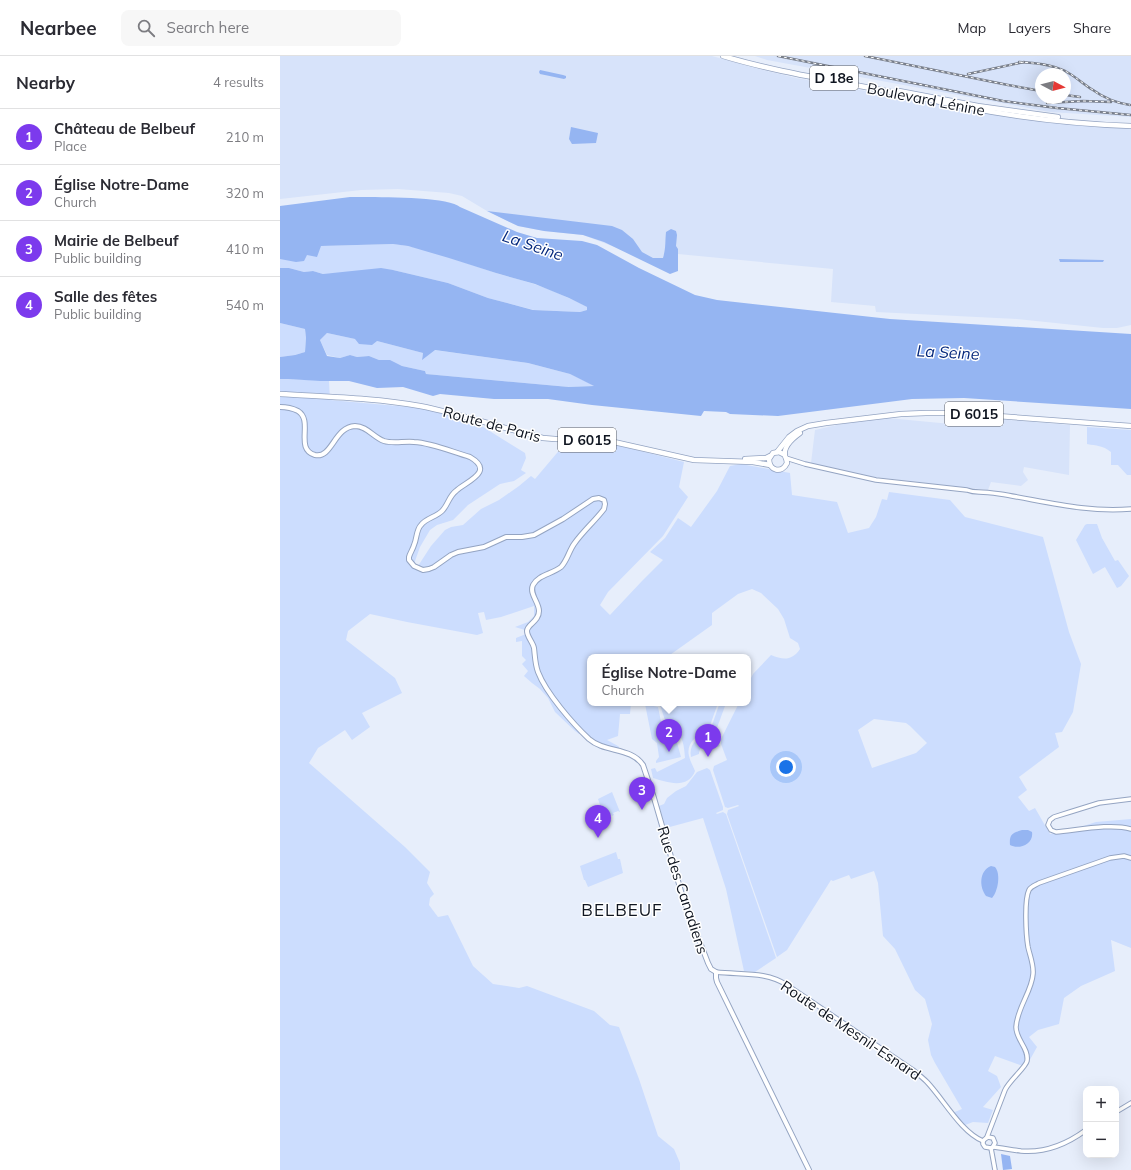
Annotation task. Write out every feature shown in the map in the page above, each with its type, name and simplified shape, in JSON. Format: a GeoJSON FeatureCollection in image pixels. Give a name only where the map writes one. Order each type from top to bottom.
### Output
{"type":"FeatureCollection","features":[{"type":"Feature","properties":{"kind":"main road","name":"Boulevard Lénine"},"geometry":{"type":"LineString","coordinates":[[723,56],[746,63],[783,71],[967,108],[1052,120],[1096,124],[1131,125]]}},
{"type":"Feature","properties":{"kind":"main road","name":"Boulevard Lénine"},"geometry":{"type":"LineString","coordinates":[[732,56],[789,70],[985,107],[1071,119],[1131,125]]}},
{"type":"Feature","properties":{"kind":"main road","name":"Route de Paris"},"geometry":{"type":"LineString","coordinates":[[280,394],[373,400],[417,406],[452,413],[543,438],[555,440],[605,440],[694,460],[727,461]]}},
{"type":"Feature","properties":{"kind":"main road","name":"Rue des Canadiens"},"geometry":{"type":"LineString","coordinates":[[280,406],[292,408],[302,415],[305,421],[304,437],[306,447],[311,453],[317,456],[327,452],[339,434],[345,429],[357,426],[366,429],[384,441],[420,443],[475,460],[480,470],[476,478],[459,487],[449,498],[443,510],[439,514],[425,521],[419,528],[415,545],[409,557],[414,566],[423,570],[434,567],[458,552],[484,547],[506,537],[522,537],[534,534],[593,499],[599,498],[604,500],[604,509],[574,544],[564,563],[557,569],[540,578],[533,586],[532,592],[539,615],[536,621],[528,628],[527,632],[534,648],[535,662],[542,681],[569,718],[579,729],[595,743],[634,756],[643,765],[683,898],[709,966],[716,972],[716,980],[809,1170]]}},
{"type":"Feature","properties":{"kind":"main road","name":"D 6015"},"geometry":{"type":"LineString","coordinates":[[777,452],[789,437],[808,426],[889,415],[942,412],[1131,426]]}},
{"type":"Feature","properties":{"kind":"main road","name":"D 6015"},"geometry":{"type":"LineString","coordinates":[[786,456],[787,447],[797,435],[803,430],[817,424]]}},
{"type":"Feature","properties":{"kind":"main road"},"geometry":{"type":"LineString","coordinates":[[777,452],[786,456],[787,463],[782,469],[776,470],[772,468],[769,461],[770,456],[777,452]]}},
{"type":"Feature","properties":{"kind":"main road","name":"D 6015"},"geometry":{"type":"LineString","coordinates":[[727,461],[766,458],[770,456]]}},
{"type":"Feature","properties":{"kind":"main road","name":"D 6015"},"geometry":{"type":"LineString","coordinates":[[727,461],[752,462],[770,465]]}},
{"type":"Feature","properties":{"kind":"street"},"geometry":{"type":"LineString","coordinates":[[786,456],[805,464]]}},
{"type":"Feature","properties":{"kind":"street"},"geometry":{"type":"LineString","coordinates":[[785,466],[792,463],[805,464],[879,480],[998,494],[1071,507],[1101,510],[1131,509]]}},
{"type":"Feature","properties":{"kind":"street"},"geometry":{"type":"LineString","coordinates":[[1131,798],[1099,803],[1054,817],[1050,820],[1048,825],[1050,829],[1054,831],[1108,827],[1131,829]]}},
{"type":"Feature","properties":{"kind":"street"},"geometry":{"type":"LineString","coordinates":[[989,1137],[989,1132],[1005,1090],[1027,1062],[1026,1052],[1018,1037],[1016,1027],[1018,1014],[1032,982],[1033,974],[1026,933],[1026,901],[1031,887],[1039,882],[1110,858],[1124,856],[1131,858]]}},
{"type":"Feature","properties":{"kind":"street","name":"Route de Mesnil-Esnard"},"geometry":{"type":"LineString","coordinates":[[716,972],[760,974],[775,978],[787,985],[913,1070],[927,1082],[968,1132],[983,1141]]}},
{"type":"Feature","properties":{"kind":"street"},"geometry":{"type":"LineString","coordinates":[[1119,1110],[1131,1103]]}},
{"type":"Feature","properties":{"kind":"street"},"geometry":{"type":"LineString","coordinates":[[989,1137],[983,1141],[985,1147],[1022,1151],[1040,1150],[1061,1144],[1083,1133]]}},
{"type":"Feature","properties":{"kind":"street"},"geometry":{"type":"LineString","coordinates":[[989,1137],[995,1140],[993,1147],[995,1170]]}},
{"type":"Feature","properties":{"kind":"shaded area"},"geometry":{"type":"Polygon","coordinates":[[[280,56],[712,56],[796,78],[974,111],[1053,122],[1131,129],[1131,325],[1117,328],[1103,328],[1017,319],[876,312],[875,306],[831,302],[833,269],[678,254],[670,268],[583,235],[544,231],[518,226],[487,211],[462,196],[449,193],[398,189],[361,190],[280,199],[280,56]]]}},
{"type":"Feature","properties":{"kind":"shaded area"},"geometry":{"type":"Polygon","coordinates":[[[755,56],[1131,56],[1131,117],[1050,112],[767,60],[755,56]]]}},
{"type":"Feature","properties":{"kind":"shaded area"},"geometry":{"type":"Polygon","coordinates":[[[393,244],[430,251],[495,273],[534,284],[574,300],[587,307],[587,310],[580,312],[534,310],[488,298],[448,283],[393,270],[323,274],[313,271],[304,272],[289,268],[280,268],[280,259],[307,255],[321,246],[393,244]]]}},
{"type":"Feature","properties":{"kind":"shaded area"},"geometry":{"type":"Polygon","coordinates":[[[280,323],[305,329],[305,352],[280,357],[280,323]]]}},
{"type":"Feature","properties":{"kind":"shaded area"},"geometry":{"type":"Polygon","coordinates":[[[327,333],[355,339],[377,341],[423,353],[422,359],[434,350],[528,363],[570,374],[595,386],[569,387],[426,374],[425,371],[402,366],[390,361],[379,360],[369,356],[357,357],[350,355],[340,358],[327,355],[320,340],[327,333]]]}},
{"type":"Feature","properties":{"kind":"shaded area"},"geometry":{"type":"Polygon","coordinates":[[[280,379],[329,381],[330,400],[431,409],[472,420],[525,453],[526,458],[521,470],[526,473],[514,481],[500,484],[468,505],[453,520],[437,525],[430,530],[420,547],[414,564],[418,566],[431,546],[445,530],[451,527],[463,525],[481,509],[499,500],[531,476],[535,479],[562,447],[605,442],[684,462],[679,487],[688,497],[663,536],[608,592],[600,605],[610,615],[663,560],[650,552],[665,538],[678,518],[691,527],[717,491],[730,466],[741,464],[790,473],[792,495],[837,502],[848,533],[869,528],[876,517],[882,499],[887,500],[889,492],[950,500],[965,517],[1043,537],[1069,632],[1081,664],[1073,712],[1062,732],[1055,733],[1059,747],[1019,777],[1027,790],[1018,797],[1029,811],[1035,808],[1050,834],[1065,832],[1096,822],[1131,819],[1131,948],[1111,940],[1115,971],[1081,986],[1064,998],[1059,1024],[1038,1030],[1029,1037],[1037,1047],[1027,1065],[1020,1065],[995,1056],[988,1071],[997,1076],[1001,1087],[983,1107],[993,1110],[988,1123],[973,1122],[965,1125],[950,1114],[962,1109],[931,1055],[928,1040],[932,1024],[925,999],[915,990],[895,949],[883,936],[878,883],[874,871],[851,879],[849,875],[833,881],[831,880],[787,950],[777,957],[727,814],[728,810],[739,806],[728,808],[725,807],[713,770],[714,766],[727,760],[721,744],[721,739],[738,706],[751,706],[751,678],[753,674],[771,655],[779,658],[787,658],[794,656],[800,649],[798,643],[790,638],[784,619],[778,609],[761,593],[752,589],[738,594],[712,613],[712,625],[671,654],[587,654],[587,706],[631,706],[630,714],[620,714],[618,736],[607,740],[618,746],[619,750],[596,742],[583,731],[579,734],[575,731],[555,712],[548,698],[540,689],[524,676],[528,671],[522,664],[526,660],[522,656],[522,641],[516,642],[516,638],[526,634],[525,630],[515,627],[528,622],[534,616],[534,606],[501,617],[486,620],[484,612],[478,613],[483,633],[477,635],[370,614],[348,631],[346,640],[395,678],[402,693],[362,713],[370,727],[352,740],[345,730],[318,748],[309,763],[405,847],[430,872],[427,883],[434,894],[430,898],[429,905],[438,917],[448,915],[473,966],[493,984],[519,988],[527,986],[594,1011],[610,1025],[619,1027],[639,1079],[658,1136],[674,1149],[680,1163],[680,1170],[280,1170],[280,379]],[[874,719],[858,730],[872,768],[916,753],[927,743],[906,723],[874,719]]]}},
{"type":"Feature","properties":{"kind":"shaded area"},"geometry":{"type":"Polygon","coordinates":[[[877,417],[972,426],[997,419],[1070,425],[1069,475],[1024,467],[1023,472],[1028,480],[1021,486],[991,482],[988,490],[874,477],[811,463],[815,430],[877,417]]]}},
{"type":"Feature","properties":{"kind":"shaded area"},"geometry":{"type":"Polygon","coordinates":[[[1087,427],[1131,430],[1131,475],[1127,475],[1118,465],[1111,465],[1111,452],[1099,446],[1087,444],[1087,427]]]}},
{"type":"Feature","properties":{"kind":"shaded area"},"geometry":{"type":"Polygon","coordinates":[[[1087,524],[1097,524],[1102,538],[1115,561],[1118,560],[1129,576],[1121,586],[1117,588],[1105,567],[1093,574],[1076,540],[1087,524]]]}},
{"type":"Feature","properties":{"kind":"shaded area"},"geometry":{"type":"Polygon","coordinates":[[[645,706],[658,707],[665,741],[676,739],[681,757],[656,763],[659,757],[657,743],[652,739],[645,706]]]}},
{"type":"Feature","properties":{"kind":"shaded area"},"geometry":{"type":"Polygon","coordinates":[[[660,706],[717,706],[707,734],[699,736],[690,744],[688,752],[689,758],[695,771],[692,777],[682,783],[670,783],[653,778],[651,769],[655,768],[657,772],[685,758],[681,737],[673,726],[668,729],[660,706]]]}},
{"type":"Feature","properties":{"kind":"shaded area"},"geometry":{"type":"Polygon","coordinates":[[[719,706],[725,706],[714,736],[709,734],[719,706]]]}},
{"type":"Feature","properties":{"kind":"shaded area"},"geometry":{"type":"Polygon","coordinates":[[[706,737],[715,740],[720,746],[711,749],[707,746],[702,747],[699,754],[691,757],[691,749],[694,743],[699,739],[706,737]]]}},
{"type":"Feature","properties":{"kind":"shaded area"},"geometry":{"type":"Polygon","coordinates":[[[707,768],[710,770],[723,807],[723,810],[716,813],[723,812],[726,814],[776,958],[755,972],[744,971],[726,889],[703,818],[666,828],[659,806],[664,804],[667,798],[676,791],[686,786],[697,772],[707,768]]]}},
{"type":"Feature","properties":{"kind":"shaded area"},"geometry":{"type":"Polygon","coordinates":[[[612,792],[620,812],[618,811],[613,813],[614,815],[612,816],[611,814],[606,819],[602,813],[604,811],[602,805],[600,805],[598,799],[612,792]]]}},
{"type":"Feature","properties":{"kind":"shaded area"},"geometry":{"type":"Polygon","coordinates":[[[616,852],[618,859],[620,859],[623,873],[588,887],[584,880],[580,866],[616,852]]]}},
{"type":"Feature","properties":{"kind":"water"},"geometry":{"type":"Polygon","coordinates":[[[540,70],[563,75],[566,76],[566,78],[564,79],[540,74],[540,70]]]}},
{"type":"Feature","properties":{"kind":"water"},"geometry":{"type":"Polygon","coordinates":[[[571,127],[598,133],[596,143],[572,144],[569,139],[571,127]]]}},
{"type":"Feature","properties":{"kind":"water","name":"La Seine"},"geometry":{"type":"Polygon","coordinates":[[[350,197],[390,197],[441,201],[453,203],[517,232],[537,238],[582,241],[597,245],[639,268],[695,295],[717,300],[890,319],[1131,334],[1131,409],[964,398],[912,399],[778,416],[730,414],[726,412],[704,411],[701,416],[548,399],[494,399],[440,394],[433,396],[403,387],[377,388],[349,381],[280,379],[280,357],[305,352],[306,338],[305,329],[280,323],[280,268],[289,268],[304,272],[313,271],[323,274],[381,268],[448,283],[488,298],[533,310],[580,312],[587,310],[587,307],[535,284],[408,246],[393,244],[321,246],[317,257],[307,255],[304,261],[296,262],[280,259],[280,206],[350,197]],[[327,333],[320,340],[327,356],[340,358],[350,355],[357,357],[369,356],[379,360],[390,360],[402,366],[425,371],[426,374],[569,387],[594,386],[570,374],[528,363],[435,350],[422,360],[423,353],[377,341],[372,345],[359,344],[355,339],[327,333]]]}},
{"type":"Feature","properties":{"kind":"water"},"geometry":{"type":"Polygon","coordinates":[[[487,211],[612,226],[622,230],[633,239],[642,252],[653,258],[663,258],[666,232],[671,229],[676,231],[677,235],[676,246],[678,249],[678,271],[670,274],[604,242],[583,235],[544,231],[518,226],[487,211]]]}},
{"type":"Feature","properties":{"kind":"water"},"geometry":{"type":"Polygon","coordinates":[[[1059,259],[1104,260],[1103,262],[1060,262],[1059,259]]]}},
{"type":"Feature","properties":{"kind":"water"},"geometry":{"type":"Polygon","coordinates":[[[1022,830],[1032,832],[1031,840],[1025,845],[1018,847],[1010,845],[1010,838],[1012,834],[1022,830]]]}},
{"type":"Feature","properties":{"kind":"water"},"geometry":{"type":"Polygon","coordinates":[[[991,866],[995,867],[998,874],[996,891],[992,898],[986,896],[981,884],[982,875],[987,868],[991,866]]]}},
{"type":"Feature","properties":{"kind":"water"},"geometry":{"type":"Polygon","coordinates":[[[1001,1154],[1010,1156],[1012,1169],[1003,1170],[1001,1154]]]}},
{"type":"Feature","properties":{"kind":"railway"},"geometry":{"type":"LineString","coordinates":[[778,56],[1003,101],[1131,115]]}},
{"type":"Feature","properties":{"kind":"railway"},"geometry":{"type":"LineString","coordinates":[[865,56],[1035,90]]}},
{"type":"Feature","properties":{"kind":"railway"},"geometry":{"type":"LineString","coordinates":[[1019,62],[1042,64],[1065,71],[1106,98],[1130,105]]}},
{"type":"Feature","properties":{"kind":"railway"},"geometry":{"type":"LineString","coordinates":[[968,74],[1024,62]]}},
{"type":"Feature","properties":{"kind":"railway"},"geometry":{"type":"LineString","coordinates":[[1071,96],[1080,97]]}},
{"type":"Feature","properties":{"kind":"railway"},"geometry":{"type":"LineString","coordinates":[[1071,102],[1111,102]]}},
{"type":"Feature","properties":{"kind":"place","name":"Église Notre-Dame"},"geometry":{"type":"Point","coordinates":[669,752]}},
{"type":"Feature","properties":{"kind":"place","name":"Château de Belbeuf"},"geometry":{"type":"Point","coordinates":[708,757]}},
{"type":"Feature","properties":{"kind":"place","name":"Mairie de Belbeuf"},"geometry":{"type":"Point","coordinates":[642,810]}},
{"type":"Feature","properties":{"kind":"place","name":"Salle des fêtes"},"geometry":{"type":"Point","coordinates":[598,838]}},
{"type":"Feature","properties":{"kind":"district","name":"BELBEUF"},"geometry":{"type":"Point","coordinates":[622,909]}}]}
